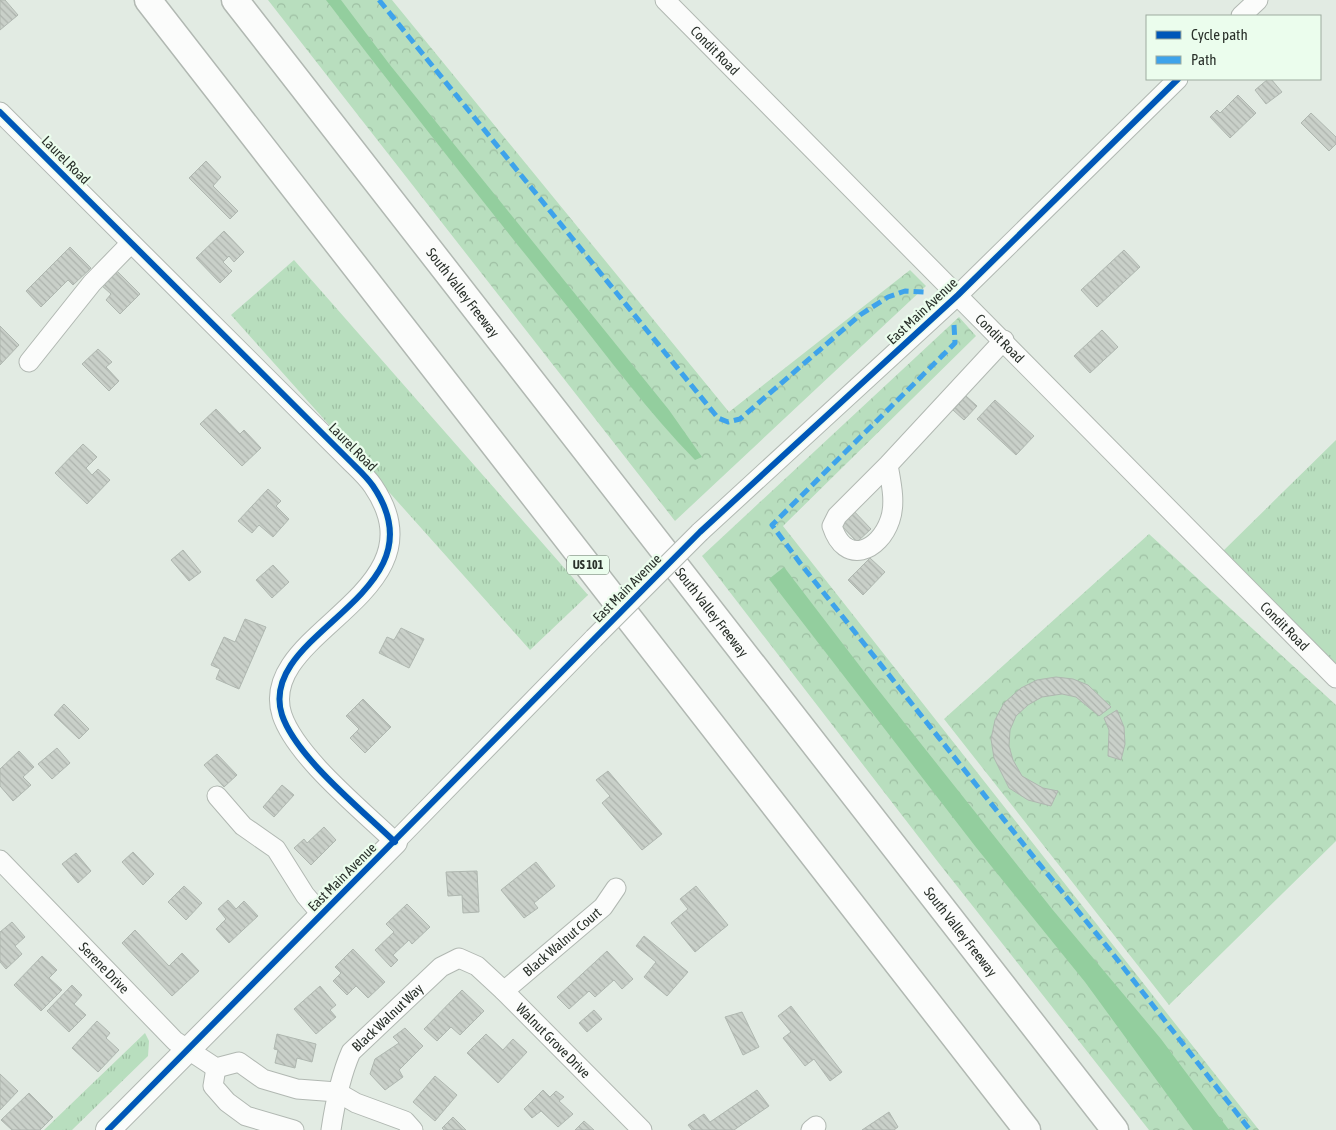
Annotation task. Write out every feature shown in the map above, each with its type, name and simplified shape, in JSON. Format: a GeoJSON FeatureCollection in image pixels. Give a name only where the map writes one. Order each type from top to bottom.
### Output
{"type":"FeatureCollection","features":[{"type":"Feature","properties":{"kind":"highway","name":"US 101"},"geometry":{"type":"LineString","coordinates":[[148,0],[1027,1130]]}},
{"type":"Feature","properties":{"kind":"highway","name":"South Valley Freeway"},"geometry":{"type":"LineString","coordinates":[[236,0],[1115,1130]]}},
{"type":"Feature","properties":{"kind":"main road","name":"East Main Avenue"},"geometry":{"type":"LineString","coordinates":[[108,1130],[395,842]]}},
{"type":"Feature","properties":{"kind":"street","name":"Condit Road"},"geometry":{"type":"LineString","coordinates":[[665,0],[1004,340],[1336,678]]}},
{"type":"Feature","properties":{"kind":"street"},"geometry":{"type":"LineString","coordinates":[[1242,15],[1258,0]]}},
{"type":"Feature","properties":{"kind":"street","name":"East Main Avenue"},"geometry":{"type":"LineString","coordinates":[[395,842],[700,532],[958,294],[1177,80]]}},
{"type":"Feature","properties":{"kind":"street","name":"Laurel Road"},"geometry":{"type":"LineString","coordinates":[[0,112],[373,484],[385,506],[391,531],[388,554],[375,578],[311,642],[290,668],[281,688],[282,713],[291,736],[314,763],[395,842]]}},
{"type":"Feature","properties":{"kind":"street"},"geometry":{"type":"LineString","coordinates":[[28,362],[86,290],[131,243]]}},
{"type":"Feature","properties":{"kind":"street"},"geometry":{"type":"LineString","coordinates":[[888,465],[1004,340]]}},
{"type":"Feature","properties":{"kind":"street"},"geometry":{"type":"LineString","coordinates":[[217,796],[243,826],[276,849],[305,895],[322,915]]}},
{"type":"Feature","properties":{"kind":"street","name":"Serene Drive"},"geometry":{"type":"LineString","coordinates":[[0,860],[175,1041],[216,1068]]}},
{"type":"Feature","properties":{"kind":"street","name":"Black Walnut Court"},"geometry":{"type":"LineString","coordinates":[[504,991],[604,907],[616,888]]}},
{"type":"Feature","properties":{"kind":"street","name":"Walnut Grove Drive"},"geometry":{"type":"LineString","coordinates":[[459,958],[477,966],[504,991],[642,1130]]}},
{"type":"Feature","properties":{"kind":"street","name":"Black Walnut Way"},"geometry":{"type":"LineString","coordinates":[[331,1130],[337,1092],[351,1052],[441,967],[459,958]]}},
{"type":"Feature","properties":{"kind":"street"},"geometry":{"type":"LineString","coordinates":[[294,1130],[246,1116],[226,1102],[213,1086],[216,1068],[239,1062],[263,1079],[297,1089],[337,1092],[356,1103],[405,1121],[413,1130]]}},
{"type":"Feature","properties":{"kind":"green space"},"geometry":{"type":"Polygon","coordinates":[[[268,0],[392,0],[729,412],[910,270],[926,286],[675,521],[268,0]]]}},
{"type":"Feature","properties":{"kind":"green space"},"geometry":{"type":"Polygon","coordinates":[[[294,260],[588,595],[530,650],[231,315],[294,260]]]}},
{"type":"Feature","properties":{"kind":"green space"},"geometry":{"type":"Polygon","coordinates":[[[959,317],[976,336],[783,526],[1259,1130],[1149,1130],[938,862],[702,556],[959,317]]]}},
{"type":"Feature","properties":{"kind":"green space"},"geometry":{"type":"Polygon","coordinates":[[[1336,440],[1336,675],[1219,555],[1336,440]]]}},
{"type":"Feature","properties":{"kind":"green space"},"geometry":{"type":"Polygon","coordinates":[[[1149,534],[1336,705],[1336,841],[1169,1005],[944,719],[1149,534]]]}},
{"type":"Feature","properties":{"kind":"green space"},"geometry":{"type":"Polygon","coordinates":[[[145,1033],[149,1041],[148,1056],[72,1130],[44,1130],[145,1033]]]}},
{"type":"Feature","properties":{"kind":"shaded area"},"geometry":{"type":"Polygon","coordinates":[[[326,0],[341,0],[390,65],[669,410],[702,457],[695,460],[645,404],[445,154],[326,0]]]}},
{"type":"Feature","properties":{"kind":"shaded area"},"geometry":{"type":"Polygon","coordinates":[[[784,567],[872,682],[1052,909],[1161,1039],[1229,1130],[1193,1130],[1085,982],[975,846],[769,579],[784,567]]]}},
{"type":"Feature","properties":{"kind":"building"},"geometry":{"type":"Polygon","coordinates":[[[0,0],[5,0],[18,15],[0,30],[0,0]]]}},
{"type":"Feature","properties":{"kind":"building"},"geometry":{"type":"Polygon","coordinates":[[[1267,80],[1272,80],[1282,92],[1266,104],[1255,90],[1267,80]]]}},
{"type":"Feature","properties":{"kind":"building"},"geometry":{"type":"Polygon","coordinates":[[[1238,95],[1256,113],[1230,138],[1210,117],[1217,110],[1220,113],[1238,95]]]}},
{"type":"Feature","properties":{"kind":"building"},"geometry":{"type":"Polygon","coordinates":[[[1311,113],[1336,137],[1336,144],[1329,151],[1301,123],[1311,113]]]}},
{"type":"Feature","properties":{"kind":"building"},"geometry":{"type":"Polygon","coordinates":[[[206,161],[221,177],[213,186],[238,211],[230,219],[189,178],[206,161]]]}},
{"type":"Feature","properties":{"kind":"building"},"geometry":{"type":"Polygon","coordinates":[[[224,231],[244,252],[234,262],[229,256],[223,262],[232,271],[220,283],[196,258],[224,231]]]}},
{"type":"Feature","properties":{"kind":"building"},"geometry":{"type":"Polygon","coordinates":[[[70,247],[91,268],[73,285],[68,280],[41,307],[26,291],[70,247]]]}},
{"type":"Feature","properties":{"kind":"building"},"geometry":{"type":"Polygon","coordinates":[[[1124,250],[1140,267],[1097,307],[1081,290],[1124,250]]]}},
{"type":"Feature","properties":{"kind":"building"},"geometry":{"type":"Polygon","coordinates":[[[116,270],[140,294],[120,314],[106,300],[111,294],[101,285],[116,270]]]}},
{"type":"Feature","properties":{"kind":"building"},"geometry":{"type":"Polygon","coordinates":[[[0,326],[19,345],[0,365],[0,326]]]}},
{"type":"Feature","properties":{"kind":"building"},"geometry":{"type":"Polygon","coordinates":[[[1102,330],[1118,347],[1090,373],[1074,356],[1102,330]]]}},
{"type":"Feature","properties":{"kind":"building"},"geometry":{"type":"Polygon","coordinates":[[[98,349],[112,362],[106,367],[119,381],[109,391],[82,364],[98,349]]]}},
{"type":"Feature","properties":{"kind":"building"},"geometry":{"type":"Polygon","coordinates":[[[966,396],[977,406],[964,420],[953,410],[966,396]]]}},
{"type":"Feature","properties":{"kind":"building"},"geometry":{"type":"Polygon","coordinates":[[[995,400],[1034,436],[1016,455],[977,419],[995,400]]]}},
{"type":"Feature","properties":{"kind":"building"},"geometry":{"type":"Polygon","coordinates":[[[216,409],[240,434],[244,430],[261,448],[242,466],[200,424],[216,409]]]}},
{"type":"Feature","properties":{"kind":"building"},"geometry":{"type":"Polygon","coordinates":[[[83,444],[97,457],[86,468],[92,475],[98,469],[110,480],[87,504],[55,473],[83,444]]]}},
{"type":"Feature","properties":{"kind":"building"},"geometry":{"type":"Polygon","coordinates":[[[268,489],[281,501],[276,506],[289,519],[273,537],[259,525],[252,533],[238,521],[268,489]]]}},
{"type":"Feature","properties":{"kind":"building"},"geometry":{"type":"Polygon","coordinates":[[[851,508],[871,529],[857,542],[837,521],[851,508]]]}},
{"type":"Feature","properties":{"kind":"building"},"geometry":{"type":"Polygon","coordinates":[[[183,550],[201,572],[189,581],[171,560],[183,550]]]}},
{"type":"Feature","properties":{"kind":"building"},"geometry":{"type":"Polygon","coordinates":[[[870,558],[885,572],[863,595],[848,580],[870,558]]]}},
{"type":"Feature","properties":{"kind":"building"},"geometry":{"type":"Polygon","coordinates":[[[273,565],[289,582],[272,598],[256,580],[273,565]]]}},
{"type":"Feature","properties":{"kind":"building"},"geometry":{"type":"Polygon","coordinates":[[[245,619],[266,627],[239,689],[216,679],[220,669],[211,665],[224,637],[235,642],[245,619]]]}},
{"type":"Feature","properties":{"kind":"building"},"geometry":{"type":"Polygon","coordinates":[[[401,628],[424,639],[409,668],[379,653],[387,637],[394,640],[401,628]]]}},
{"type":"Feature","properties":{"kind":"building"},"geometry":{"type":"Polygon","coordinates":[[[1056,677],[1073,679],[1088,685],[1111,707],[1099,716],[1076,697],[1062,694],[1042,697],[1028,705],[1016,716],[1010,730],[1009,746],[1013,760],[1022,776],[1043,788],[1058,791],[1051,806],[1028,800],[1009,788],[994,758],[991,739],[995,720],[1004,703],[1021,688],[1037,680],[1056,677]]]}},
{"type":"Feature","properties":{"kind":"building"},"geometry":{"type":"Polygon","coordinates":[[[363,699],[391,727],[365,753],[350,738],[359,729],[346,716],[363,699]]]}},
{"type":"Feature","properties":{"kind":"building"},"geometry":{"type":"Polygon","coordinates":[[[64,704],[89,729],[79,739],[54,715],[64,704]]]}},
{"type":"Feature","properties":{"kind":"building"},"geometry":{"type":"Polygon","coordinates":[[[1117,710],[1124,727],[1125,744],[1121,760],[1108,756],[1109,730],[1104,718],[1117,710]]]}},
{"type":"Feature","properties":{"kind":"building"},"geometry":{"type":"Polygon","coordinates":[[[57,748],[70,763],[52,779],[38,764],[57,748]]]}},
{"type":"Feature","properties":{"kind":"building"},"geometry":{"type":"Polygon","coordinates":[[[19,751],[34,767],[23,777],[31,785],[13,801],[0,786],[0,769],[19,751]]]}},
{"type":"Feature","properties":{"kind":"building"},"geometry":{"type":"Polygon","coordinates":[[[217,754],[237,775],[224,787],[204,765],[217,754]]]}},
{"type":"Feature","properties":{"kind":"building"},"geometry":{"type":"Polygon","coordinates":[[[608,771],[662,834],[642,850],[602,803],[610,796],[596,780],[608,771]]]}},
{"type":"Feature","properties":{"kind":"building"},"geometry":{"type":"Polygon","coordinates":[[[282,785],[294,795],[274,817],[263,807],[282,785]]]}},
{"type":"Feature","properties":{"kind":"building"},"geometry":{"type":"Polygon","coordinates":[[[324,827],[336,840],[311,865],[294,848],[304,839],[307,843],[324,827]]]}},
{"type":"Feature","properties":{"kind":"building"},"geometry":{"type":"Polygon","coordinates":[[[133,852],[154,874],[143,885],[122,862],[133,852]]]}},
{"type":"Feature","properties":{"kind":"building"},"geometry":{"type":"Polygon","coordinates":[[[76,853],[91,871],[78,883],[62,864],[76,853]]]}},
{"type":"Feature","properties":{"kind":"building"},"geometry":{"type":"Polygon","coordinates":[[[536,862],[555,886],[534,903],[538,908],[524,918],[501,890],[536,862]]]}},
{"type":"Feature","properties":{"kind":"building"},"geometry":{"type":"Polygon","coordinates":[[[477,871],[479,912],[463,913],[462,895],[448,896],[446,872],[477,871]]]}},
{"type":"Feature","properties":{"kind":"building"},"geometry":{"type":"Polygon","coordinates":[[[184,886],[202,903],[186,920],[168,902],[184,886]]]}},
{"type":"Feature","properties":{"kind":"building"},"geometry":{"type":"Polygon","coordinates":[[[696,886],[728,925],[695,952],[671,923],[688,909],[680,899],[696,886]]]}},
{"type":"Feature","properties":{"kind":"building"},"geometry":{"type":"Polygon","coordinates":[[[228,900],[236,909],[244,901],[258,916],[229,943],[216,929],[226,919],[218,909],[228,900]]]}},
{"type":"Feature","properties":{"kind":"building"},"geometry":{"type":"Polygon","coordinates":[[[407,904],[430,927],[412,944],[409,940],[393,955],[398,960],[391,967],[375,950],[394,932],[386,924],[407,904]]]}},
{"type":"Feature","properties":{"kind":"building"},"geometry":{"type":"Polygon","coordinates":[[[12,922],[25,937],[15,946],[22,954],[6,969],[0,962],[0,932],[12,922]]]}},
{"type":"Feature","properties":{"kind":"building"},"geometry":{"type":"Polygon","coordinates":[[[135,930],[169,966],[182,953],[199,971],[172,996],[122,943],[135,930]]]}},
{"type":"Feature","properties":{"kind":"building"},"geometry":{"type":"Polygon","coordinates":[[[644,936],[688,972],[667,996],[644,977],[656,962],[636,946],[644,936]]]}},
{"type":"Feature","properties":{"kind":"building"},"geometry":{"type":"Polygon","coordinates":[[[353,949],[385,982],[368,998],[356,986],[347,995],[333,981],[341,973],[335,967],[353,949]]]}},
{"type":"Feature","properties":{"kind":"building"},"geometry":{"type":"Polygon","coordinates":[[[607,951],[633,979],[622,989],[614,980],[595,997],[589,991],[569,1009],[557,997],[607,951]]]}},
{"type":"Feature","properties":{"kind":"building"},"geometry":{"type":"Polygon","coordinates":[[[42,956],[57,970],[49,978],[62,990],[41,1011],[14,985],[42,956]]]}},
{"type":"Feature","properties":{"kind":"building"},"geometry":{"type":"Polygon","coordinates":[[[72,985],[82,995],[74,1004],[86,1015],[69,1032],[47,1011],[72,985]]]}},
{"type":"Feature","properties":{"kind":"building"},"geometry":{"type":"Polygon","coordinates":[[[320,986],[336,1005],[330,1010],[336,1017],[316,1034],[294,1009],[320,986]]]}},
{"type":"Feature","properties":{"kind":"building"},"geometry":{"type":"Polygon","coordinates":[[[462,990],[484,1011],[460,1035],[451,1027],[437,1041],[424,1029],[462,990]]]}},
{"type":"Feature","properties":{"kind":"building"},"geometry":{"type":"Polygon","coordinates":[[[791,1006],[842,1072],[830,1081],[814,1059],[805,1066],[783,1038],[791,1032],[778,1016],[791,1006]]]}},
{"type":"Feature","properties":{"kind":"building"},"geometry":{"type":"Polygon","coordinates":[[[594,1010],[602,1019],[587,1032],[579,1023],[594,1010]]]}},
{"type":"Feature","properties":{"kind":"building"},"geometry":{"type":"Polygon","coordinates":[[[742,1012],[759,1047],[743,1055],[725,1017],[742,1012]]]}},
{"type":"Feature","properties":{"kind":"building"},"geometry":{"type":"Polygon","coordinates":[[[97,1021],[110,1033],[106,1038],[119,1050],[98,1072],[72,1048],[97,1021]]]}},
{"type":"Feature","properties":{"kind":"building"},"geometry":{"type":"Polygon","coordinates":[[[405,1028],[423,1046],[399,1070],[403,1077],[385,1090],[370,1074],[375,1059],[399,1043],[393,1037],[405,1028]]]}},
{"type":"Feature","properties":{"kind":"building"},"geometry":{"type":"Polygon","coordinates":[[[277,1034],[316,1044],[312,1062],[297,1058],[295,1068],[275,1063],[278,1050],[274,1049],[277,1034]]]}},
{"type":"Feature","properties":{"kind":"building"},"geometry":{"type":"Polygon","coordinates":[[[486,1034],[503,1050],[513,1039],[527,1052],[498,1083],[467,1053],[486,1034]]]}},
{"type":"Feature","properties":{"kind":"building"},"geometry":{"type":"Polygon","coordinates":[[[0,1074],[18,1091],[0,1110],[0,1074]]]}},
{"type":"Feature","properties":{"kind":"building"},"geometry":{"type":"Polygon","coordinates":[[[435,1076],[457,1095],[435,1121],[413,1102],[435,1076]]]}},
{"type":"Feature","properties":{"kind":"building"},"geometry":{"type":"Polygon","coordinates":[[[543,1090],[550,1097],[556,1091],[564,1097],[559,1101],[573,1114],[558,1127],[541,1111],[532,1118],[524,1109],[543,1090]]]}},
{"type":"Feature","properties":{"kind":"building"},"geometry":{"type":"Polygon","coordinates":[[[757,1090],[769,1106],[734,1130],[692,1130],[688,1125],[704,1114],[710,1122],[757,1090]]]}},
{"type":"Feature","properties":{"kind":"building"},"geometry":{"type":"Polygon","coordinates":[[[29,1093],[53,1117],[40,1130],[12,1130],[1,1120],[29,1093]]]}},
{"type":"Feature","properties":{"kind":"building"},"geometry":{"type":"Polygon","coordinates":[[[889,1112],[898,1127],[894,1130],[862,1130],[889,1112]]]}},
{"type":"Feature","properties":{"kind":"building"},"geometry":{"type":"Polygon","coordinates":[[[453,1117],[466,1130],[444,1130],[442,1128],[453,1117]]]}},
{"type":"Feature","properties":{"kind":"building"},"geometry":{"type":"Polygon","coordinates":[[[584,1121],[594,1130],[575,1130],[584,1121]]]}},
{"type":"Feature","properties":{"kind":"marked path"},"geometry":{"type":"LineString","coordinates":[[379,0],[718,418],[728,422],[740,419],[860,315],[888,297],[905,291],[925,292]]}},
{"type":"Feature","properties":{"kind":"marked path"},"geometry":{"type":"LineString","coordinates":[[954,325],[955,343],[772,525],[800,563],[1109,949],[1250,1130]]}},
{"type":"Feature","properties":{"kind":"cycle path"},"geometry":{"type":"LineString","coordinates":[[108,1130],[700,532],[958,295],[1177,80]]}},
{"type":"Feature","properties":{"kind":"cycle path"},"geometry":{"type":"LineString","coordinates":[[0,112],[373,486],[389,524],[386,556],[370,584],[295,659],[281,686],[282,715],[301,748],[315,765],[348,799],[395,842]]}}]}
